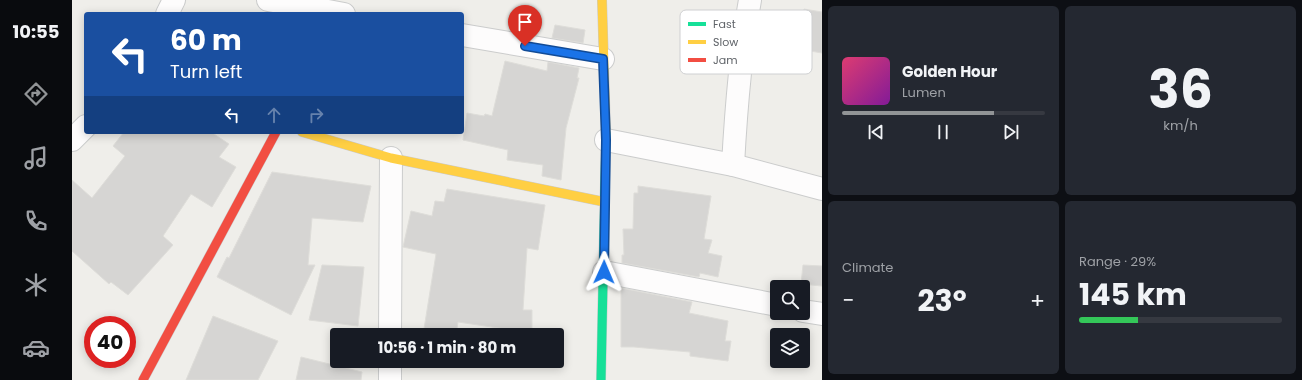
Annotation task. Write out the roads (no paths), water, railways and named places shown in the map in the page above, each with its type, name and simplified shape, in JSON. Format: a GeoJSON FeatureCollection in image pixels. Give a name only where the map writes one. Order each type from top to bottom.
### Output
{"type":"FeatureCollection","features":[{"type":"Feature","properties":{"kind":"street"},"geometry":{"type":"LineString","coordinates":[[168,12],[174,0]]}},
{"type":"Feature","properties":{"kind":"street"},"geometry":{"type":"LineString","coordinates":[[268,0],[333,12]]}},
{"type":"Feature","properties":{"kind":"street"},"geometry":{"type":"LineString","coordinates":[[601,380],[606,140],[602,0]]}},
{"type":"Feature","properties":{"kind":"street"},"geometry":{"type":"LineString","coordinates":[[748,10],[750,0]]}},
{"type":"Feature","properties":{"kind":"street"},"geometry":{"type":"LineString","coordinates":[[464,35],[603,59]]}},
{"type":"Feature","properties":{"kind":"street"},"geometry":{"type":"LineString","coordinates":[[733,165],[739,74]]}},
{"type":"Feature","properties":{"kind":"street"},"geometry":{"type":"LineString","coordinates":[[72,140],[84,128]]}},
{"type":"Feature","properties":{"kind":"street"},"geometry":{"type":"LineString","coordinates":[[143,380],[275,134]]}},
{"type":"Feature","properties":{"kind":"street"},"geometry":{"type":"LineString","coordinates":[[309,134],[391,158],[605,202]]}},
{"type":"Feature","properties":{"kind":"street"},"geometry":{"type":"LineString","coordinates":[[606,140],[733,165],[822,188]]}},
{"type":"Feature","properties":{"kind":"street"},"geometry":{"type":"LineString","coordinates":[[390,328],[391,158]]}},
{"type":"Feature","properties":{"kind":"street"},"geometry":{"type":"LineString","coordinates":[[604,272],[770,305]]}},
{"type":"Feature","properties":{"kind":"street"},"geometry":{"type":"LineString","coordinates":[[810,311],[822,314]]}},
{"type":"Feature","properties":{"kind":"street"},"geometry":{"type":"LineString","coordinates":[[390,368],[390,380]]}}]}
